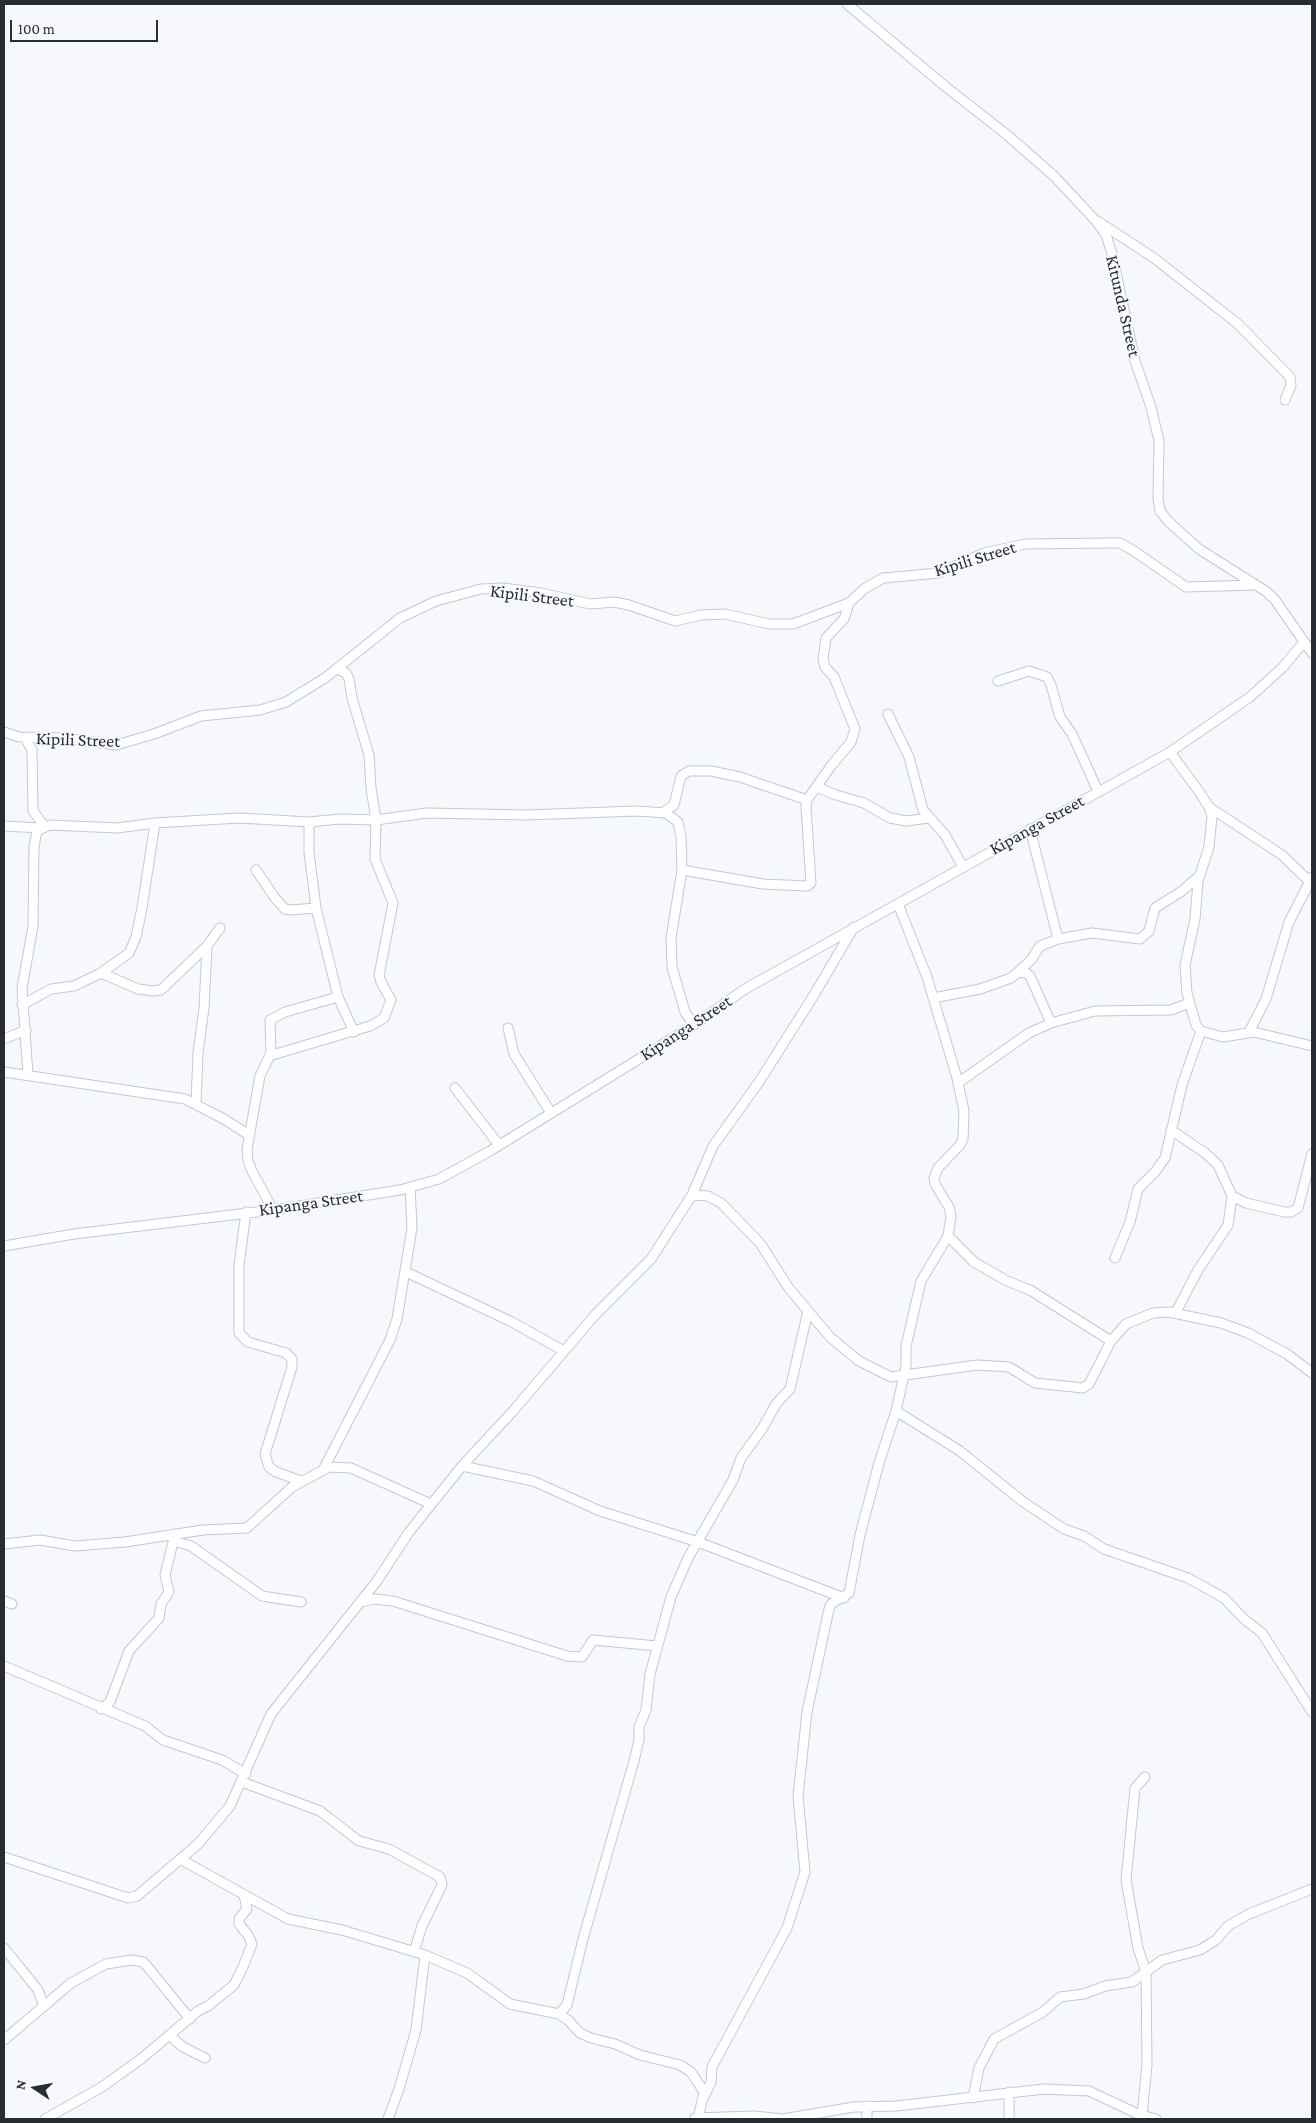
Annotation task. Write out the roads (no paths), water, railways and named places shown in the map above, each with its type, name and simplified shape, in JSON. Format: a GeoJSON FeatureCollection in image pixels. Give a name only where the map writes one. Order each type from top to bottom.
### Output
{"type":"FeatureCollection","features":[{"type":"Feature","properties":{"kind":"street","name":"Kitunda Street"},"geometry":{"type":"LineString","coordinates":[[850,5],[1061,182],[1106,235],[1112,254],[1135,361],[1151,407],[1159,441],[1158,499],[1160,511],[1168,521],[1199,549],[1275,600],[1303,643],[1312,653]]}},
{"type":"Feature","properties":{"kind":"street"},"geometry":{"type":"LineString","coordinates":[[1096,221],[1154,258],[1238,324],[1290,378],[1291,386],[1285,400]]}},
{"type":"Feature","properties":{"kind":"street","name":"Kipili Street"},"geometry":{"type":"LineString","coordinates":[[4,732],[10,736],[25,738],[64,738],[109,744],[134,741],[201,716],[260,710],[286,702],[337,669],[407,614],[436,601],[481,589],[503,588],[540,593],[590,604],[614,602],[678,621],[702,615],[725,614],[769,624],[793,624],[849,603],[864,589],[883,578],[939,573],[984,553],[1025,544],[1122,544],[1189,588],[1254,585]]}},
{"type":"Feature","properties":{"kind":"street"},"geometry":{"type":"LineString","coordinates":[[682,870],[763,884],[809,886],[812,880],[807,837],[807,800],[850,742],[855,729],[834,677],[825,667],[823,659],[826,638],[844,619],[849,603]]}},
{"type":"Feature","properties":{"kind":"street","name":"Kipanga Street"},"geometry":{"type":"LineString","coordinates":[[4,1246],[84,1233],[273,1210],[410,1187],[439,1179],[499,1145],[694,1025],[745,989],[1170,752],[1250,697],[1283,667],[1303,643]]}},
{"type":"Feature","properties":{"kind":"street"},"geometry":{"type":"LineString","coordinates":[[270,1056],[354,1032],[384,1018],[391,1000],[379,975],[393,903],[376,859],[376,820],[368,746],[352,698],[349,679],[346,673],[337,669]]}},
{"type":"Feature","properties":{"kind":"street"},"geometry":{"type":"LineString","coordinates":[[998,681],[1028,671],[1047,677],[1060,717],[1072,734],[1098,791]]}},
{"type":"Feature","properties":{"kind":"street"},"geometry":{"type":"LineString","coordinates":[[888,714],[909,757],[920,799],[929,818],[945,835],[962,867]]}},
{"type":"Feature","properties":{"kind":"street"},"geometry":{"type":"LineString","coordinates":[[4,732],[4,742]]}},
{"type":"Feature","properties":{"kind":"street"},"geometry":{"type":"LineString","coordinates":[[25,738],[32,750],[33,811],[42,827]]}},
{"type":"Feature","properties":{"kind":"street"},"geometry":{"type":"LineString","coordinates":[[1170,752],[1209,807],[1212,816],[1210,840],[1199,876],[1195,919],[1185,965],[1188,1002],[1196,1025],[1201,1031],[1223,1037],[1249,1032],[1306,1043],[1312,1046]]}},
{"type":"Feature","properties":{"kind":"street"},"geometry":{"type":"LineString","coordinates":[[662,813],[674,805],[681,776],[689,772],[711,771],[740,777],[807,800]]}},
{"type":"Feature","properties":{"kind":"street"},"geometry":{"type":"LineString","coordinates":[[817,787],[864,803],[890,818],[906,821],[929,818]]}},
{"type":"Feature","properties":{"kind":"street"},"geometry":{"type":"LineString","coordinates":[[1209,807],[1282,855],[1311,879],[1289,922],[1266,999],[1249,1032]]}},
{"type":"Feature","properties":{"kind":"street"},"geometry":{"type":"LineString","coordinates":[[4,826],[117,828],[155,822],[238,818],[309,822],[340,819],[376,820],[427,813],[526,815],[637,811],[662,813],[675,818],[680,830],[682,870],[670,950],[678,992],[685,1012],[694,1025]]}},
{"type":"Feature","properties":{"kind":"street"},"geometry":{"type":"LineString","coordinates":[[22,1005],[52,988],[74,986],[101,973],[124,958],[133,946],[142,908],[155,822]]}},
{"type":"Feature","properties":{"kind":"street"},"geometry":{"type":"LineString","coordinates":[[309,822],[309,852],[316,908],[338,997],[354,1032]]}},
{"type":"Feature","properties":{"kind":"street"},"geometry":{"type":"LineString","coordinates":[[28,1075],[22,988],[33,926],[35,834],[42,827]]}},
{"type":"Feature","properties":{"kind":"street"},"geometry":{"type":"LineString","coordinates":[[1030,829],[1058,939]]}},
{"type":"Feature","properties":{"kind":"street"},"geometry":{"type":"LineString","coordinates":[[256,870],[275,898],[286,908],[293,910],[316,908]]}},
{"type":"Feature","properties":{"kind":"street"},"geometry":{"type":"LineString","coordinates":[[932,998],[980,989],[1011,978],[1031,960],[1040,946],[1058,939],[1092,933],[1140,939],[1149,931],[1155,908],[1182,891],[1199,876]]}},
{"type":"Feature","properties":{"kind":"street"},"geometry":{"type":"LineString","coordinates":[[898,904],[927,977],[958,1083],[964,1111],[963,1139],[956,1150],[938,1168],[934,1178],[935,1184],[949,1207],[951,1216],[948,1236],[921,1281],[906,1346],[903,1377],[896,1411],[879,1463],[860,1535],[849,1593],[830,1606],[807,1712],[798,1796],[805,1872],[787,1928],[712,2067],[711,2082],[696,2118],[754,2116],[783,2119],[867,2106],[896,2106],[1037,2089],[1090,2091],[1140,2116],[1156,2119]]}},
{"type":"Feature","properties":{"kind":"street"},"geometry":{"type":"LineString","coordinates":[[4,1857],[128,1898],[137,1896],[198,1844],[225,1813],[244,1778],[261,1733],[271,1714],[377,1581],[409,1532],[462,1466],[513,1411],[595,1314],[651,1259],[692,1195],[713,1146],[759,1082],[854,927]]}},
{"type":"Feature","properties":{"kind":"street"},"geometry":{"type":"LineString","coordinates":[[101,973],[138,989],[154,992],[161,990],[207,946],[220,928]]}},
{"type":"Feature","properties":{"kind":"street"},"geometry":{"type":"LineString","coordinates":[[196,1103],[195,1090],[204,1008],[207,946]]}},
{"type":"Feature","properties":{"kind":"street"},"geometry":{"type":"LineString","coordinates":[[1017,973],[1025,972],[1030,976],[1051,1022]]}},
{"type":"Feature","properties":{"kind":"street"},"geometry":{"type":"LineString","coordinates":[[273,1210],[248,1161],[249,1135],[260,1076],[270,1056],[269,1022],[272,1017],[338,997]]}},
{"type":"Feature","properties":{"kind":"street"},"geometry":{"type":"LineString","coordinates":[[958,1083],[1029,1033],[1051,1022],[1095,1011],[1171,1010],[1188,1002]]}},
{"type":"Feature","properties":{"kind":"street"},"geometry":{"type":"LineString","coordinates":[[508,1028],[514,1054],[551,1113]]}},
{"type":"Feature","properties":{"kind":"street"},"geometry":{"type":"LineString","coordinates":[[4,1039],[26,1030]]}},
{"type":"Feature","properties":{"kind":"street"},"geometry":{"type":"LineString","coordinates":[[1114,1258],[1130,1222],[1138,1189],[1161,1165],[1165,1158],[1182,1085],[1201,1031]]}},
{"type":"Feature","properties":{"kind":"street"},"geometry":{"type":"LineString","coordinates":[[4,1072],[185,1099],[196,1103],[249,1135]]}},
{"type":"Feature","properties":{"kind":"street"},"geometry":{"type":"LineString","coordinates":[[454,1088],[499,1145]]}},
{"type":"Feature","properties":{"kind":"street"},"geometry":{"type":"LineString","coordinates":[[1171,1130],[1205,1153],[1218,1165],[1232,1196],[1228,1225],[1198,1270],[1176,1312]]}},
{"type":"Feature","properties":{"kind":"street"},"geometry":{"type":"LineString","coordinates":[[1232,1196],[1260,1207],[1284,1212],[1295,1210],[1300,1200],[1312,1154]]}},
{"type":"Feature","properties":{"kind":"street"},"geometry":{"type":"LineString","coordinates":[[323,1470],[390,1340],[397,1319],[412,1228],[410,1187]]}},
{"type":"Feature","properties":{"kind":"street"},"geometry":{"type":"LineString","coordinates":[[692,1195],[708,1196],[721,1204],[760,1243],[788,1287],[830,1337],[858,1361],[884,1375],[896,1378],[926,1371],[950,1370],[977,1365],[1009,1367],[1035,1383],[1083,1388],[1089,1384],[1111,1341],[1126,1324],[1136,1318],[1153,1313],[1176,1312],[1221,1322],[1248,1333],[1287,1354],[1312,1373]]}},
{"type":"Feature","properties":{"kind":"street"},"geometry":{"type":"LineString","coordinates":[[246,1212],[239,1265],[239,1333],[248,1342],[286,1353],[292,1359],[292,1367],[265,1454],[269,1467],[301,1481]]}},
{"type":"Feature","properties":{"kind":"street"},"geometry":{"type":"LineString","coordinates":[[948,1236],[974,1262],[1007,1281],[1030,1290],[1111,1341]]}},
{"type":"Feature","properties":{"kind":"street"},"geometry":{"type":"LineString","coordinates":[[406,1272],[512,1322],[564,1352]]}},
{"type":"Feature","properties":{"kind":"street"},"geometry":{"type":"LineString","coordinates":[[559,2014],[567,2004],[583,1939],[634,1761],[639,1740],[639,1727],[646,1710],[648,1686],[657,1646],[672,1597],[684,1566],[733,1480],[741,1458],[762,1429],[776,1404],[790,1389],[808,1311]]}},
{"type":"Feature","properties":{"kind":"street"},"geometry":{"type":"LineString","coordinates":[[896,1411],[960,1451],[1022,1501],[1064,1529],[1084,1536],[1104,1549],[1188,1578],[1224,1598],[1244,1619],[1262,1633],[1312,1712]]}},
{"type":"Feature","properties":{"kind":"street"},"geometry":{"type":"LineString","coordinates":[[4,1544],[40,1540],[75,1546],[175,1538],[249,1527],[292,1487],[323,1470],[337,1466],[351,1468],[431,1504]]}},
{"type":"Feature","properties":{"kind":"street"},"geometry":{"type":"LineString","coordinates":[[462,1466],[533,1481],[600,1511],[698,1542],[844,1598]]}},
{"type":"Feature","properties":{"kind":"street"},"geometry":{"type":"LineString","coordinates":[[175,1538],[191,1546],[262,1596],[301,1602]]}},
{"type":"Feature","properties":{"kind":"street"},"geometry":{"type":"LineString","coordinates":[[101,1709],[110,1702],[129,1651],[159,1618],[161,1604],[169,1592],[165,1574],[175,1538]]}},
{"type":"Feature","properties":{"kind":"street"},"geometry":{"type":"LineString","coordinates":[[360,1602],[374,1599],[393,1601],[573,1657],[585,1655],[593,1640],[657,1646]]}},
{"type":"Feature","properties":{"kind":"street"},"geometry":{"type":"LineString","coordinates":[[4,1666],[101,1709],[145,1726],[158,1737],[222,1760],[244,1778],[320,1812],[359,1841],[384,1847],[440,1877],[442,1885],[422,1926],[414,1952]]}},
{"type":"Feature","properties":{"kind":"street"},"geometry":{"type":"LineString","coordinates":[[1140,2116],[1147,2065],[1146,1972],[1138,1948],[1126,1880],[1135,1788],[1146,1777]]}},
{"type":"Feature","properties":{"kind":"street"},"geometry":{"type":"LineString","coordinates":[[180,1859],[294,1922],[342,1930],[424,1955],[467,1973],[510,2004],[559,2014],[568,2020],[580,2033],[591,2038],[615,2044],[640,2055],[678,2064],[687,2069],[704,2091],[704,2097]]}},
{"type":"Feature","properties":{"kind":"street"},"geometry":{"type":"LineString","coordinates":[[973,2098],[979,2068],[990,2045],[998,2037],[1043,2012],[1060,1997],[1084,1994],[1104,1986],[1123,1984],[1146,1972],[1162,1960],[1200,1950],[1216,1940],[1228,1926],[1249,1914],[1312,1889]]}},
{"type":"Feature","properties":{"kind":"street"},"geometry":{"type":"LineString","coordinates":[[44,2119],[102,2087],[142,2059],[169,2035],[228,1991],[244,1967],[252,1944],[248,1935],[239,1924],[247,1909],[244,1895]]}},
{"type":"Feature","properties":{"kind":"street"},"geometry":{"type":"LineString","coordinates":[[4,1948],[38,1990],[44,2006]]}},
{"type":"Feature","properties":{"kind":"street"},"geometry":{"type":"LineString","coordinates":[[388,2119],[416,2030],[424,1955]]}},
{"type":"Feature","properties":{"kind":"street"},"geometry":{"type":"LineString","coordinates":[[4,2040],[71,1983],[106,1964],[137,1960],[147,1966],[190,2019]]}},
{"type":"Feature","properties":{"kind":"street"},"geometry":{"type":"LineString","coordinates":[[169,2035],[183,2047],[205,2058]]}},
{"type":"Feature","properties":{"kind":"street"},"geometry":{"type":"LineString","coordinates":[[1009,2092],[1009,2119]]}},
{"type":"Feature","properties":{"kind":"street"},"geometry":{"type":"LineString","coordinates":[[867,2106],[867,2119]]}}]}
